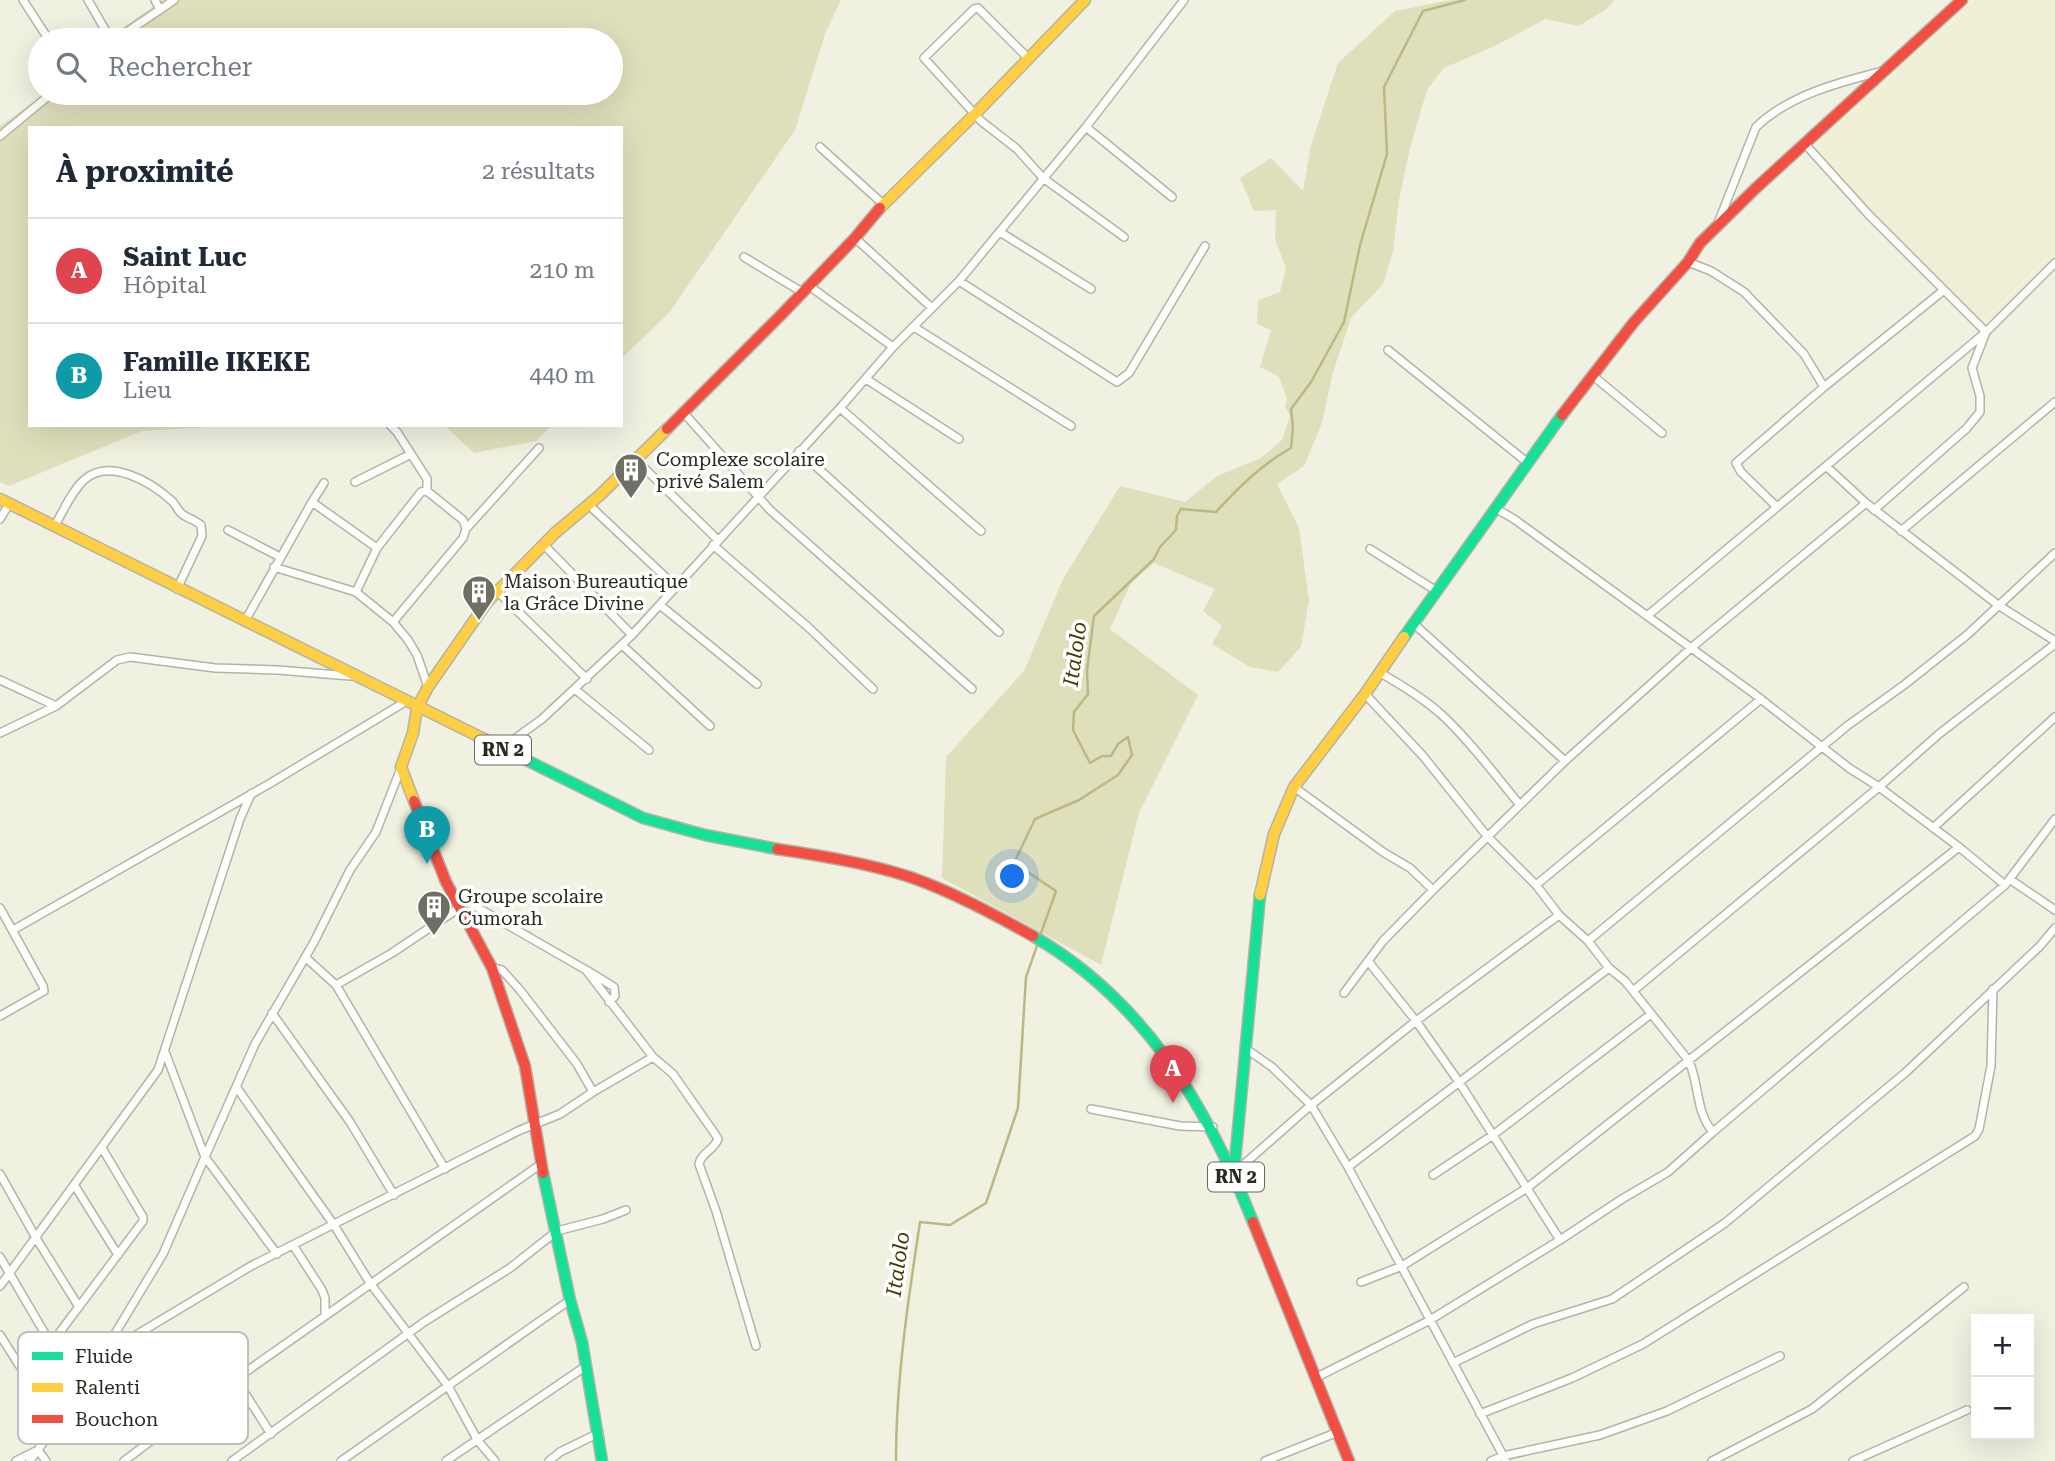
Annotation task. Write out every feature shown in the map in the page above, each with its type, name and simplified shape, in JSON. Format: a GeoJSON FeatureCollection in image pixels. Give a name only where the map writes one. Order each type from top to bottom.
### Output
{"type":"FeatureCollection","features":[{"type":"Feature","properties":{"kind":"main road"},"geometry":{"type":"LineString","coordinates":[[602,1461],[579,1330],[541,1164],[524,1066],[492,968],[434,855],[401,767],[413,733],[417,708],[428,687],[479,612],[497,591],[636,460],[1085,0]]}},
{"type":"Feature","properties":{"kind":"main road"},"geometry":{"type":"LineString","coordinates":[[1234,1173],[1259,891],[1274,834],[1294,788],[1365,694],[1435,590],[1592,375],[1634,322],[1688,262],[1700,243],[1962,0]]}},
{"type":"Feature","properties":{"kind":"main road","name":"RN 2"},"geometry":{"type":"LineString","coordinates":[[4,501],[577,788],[650,821],[700,835],[892,872],[956,894],[1046,943],[1116,996],[1152,1034],[1173,1061],[1213,1127],[1234,1173],[1349,1461]]}},
{"type":"Feature","properties":{"kind":"street"},"geometry":{"type":"LineString","coordinates":[[23,0],[41,28]]}},
{"type":"Feature","properties":{"kind":"street"},"geometry":{"type":"LineString","coordinates":[[88,0],[106,28]]}},
{"type":"Feature","properties":{"kind":"street"},"geometry":{"type":"LineString","coordinates":[[155,0],[160,10]]}},
{"type":"Feature","properties":{"kind":"street"},"geometry":{"type":"LineString","coordinates":[[132,28],[174,0]]}},
{"type":"Feature","properties":{"kind":"street"},"geometry":{"type":"LineString","coordinates":[[502,749],[576,690],[632,635],[893,347],[959,281],[1086,127],[1184,0]]}},
{"type":"Feature","properties":{"kind":"street"},"geometry":{"type":"LineString","coordinates":[[1029,59],[978,8],[924,58],[975,114],[1017,149],[1043,178],[1124,237]]}},
{"type":"Feature","properties":{"kind":"street"},"geometry":{"type":"LineString","coordinates":[[1716,227],[1756,127],[1817,91],[1887,70]]}},
{"type":"Feature","properties":{"kind":"street"},"geometry":{"type":"LineString","coordinates":[[0,136],[37,105]]}},
{"type":"Feature","properties":{"kind":"street"},"geometry":{"type":"LineString","coordinates":[[1086,127],[1172,197]]}},
{"type":"Feature","properties":{"kind":"street"},"geometry":{"type":"LineString","coordinates":[[1805,144],[1869,215],[1986,332]]}},
{"type":"Feature","properties":{"kind":"street"},"geometry":{"type":"LineString","coordinates":[[820,146],[883,204]]}},
{"type":"Feature","properties":{"kind":"street"},"geometry":{"type":"LineString","coordinates":[[1000,232],[1091,289]]}},
{"type":"Feature","properties":{"kind":"street"},"geometry":{"type":"LineString","coordinates":[[855,238],[932,308]]}},
{"type":"Feature","properties":{"kind":"street"},"geometry":{"type":"LineString","coordinates":[[959,281],[1117,383],[1129,373],[1205,246]]}},
{"type":"Feature","properties":{"kind":"street"},"geometry":{"type":"LineString","coordinates":[[744,257],[805,289],[893,347]]}},
{"type":"Feature","properties":{"kind":"street"},"geometry":{"type":"LineString","coordinates":[[1688,262],[1711,271],[1744,292],[1804,354],[1815,368],[1824,387]]}},
{"type":"Feature","properties":{"kind":"street"},"geometry":{"type":"LineString","coordinates":[[1647,616],[1986,332],[2055,263]]}},
{"type":"Feature","properties":{"kind":"street"},"geometry":{"type":"LineString","coordinates":[[1777,507],[1741,472],[1736,463],[1824,387],[1944,290]]}},
{"type":"Feature","properties":{"kind":"street"},"geometry":{"type":"LineString","coordinates":[[914,327],[1071,426]]}},
{"type":"Feature","properties":{"kind":"street"},"geometry":{"type":"LineString","coordinates":[[1874,510],[1966,429],[1980,412],[1980,396],[1972,368],[1986,332]]}},
{"type":"Feature","properties":{"kind":"street"},"geometry":{"type":"LineString","coordinates":[[1388,350],[1528,463]]}},
{"type":"Feature","properties":{"kind":"street"},"geometry":{"type":"LineString","coordinates":[[1592,375],[1662,433]]}},
{"type":"Feature","properties":{"kind":"street"},"geometry":{"type":"LineString","coordinates":[[866,379],[959,439]]}},
{"type":"Feature","properties":{"kind":"street"},"geometry":{"type":"LineString","coordinates":[[1901,530],[2055,402]]}},
{"type":"Feature","properties":{"kind":"street"},"geometry":{"type":"LineString","coordinates":[[840,408],[981,531]]}},
{"type":"Feature","properties":{"kind":"street"},"geometry":{"type":"LineString","coordinates":[[683,412],[757,497],[972,689]]}},
{"type":"Feature","properties":{"kind":"street"},"geometry":{"type":"LineString","coordinates":[[392,427],[427,479],[427,491]]}},
{"type":"Feature","properties":{"kind":"street"},"geometry":{"type":"LineString","coordinates":[[393,622],[463,538],[466,529],[538,448]]}},
{"type":"Feature","properties":{"kind":"street"},"geometry":{"type":"LineString","coordinates":[[799,451],[999,632]]}},
{"type":"Feature","properties":{"kind":"street"},"geometry":{"type":"LineString","coordinates":[[355,482],[411,454]]}},
{"type":"Feature","properties":{"kind":"street"},"geometry":{"type":"LineString","coordinates":[[636,460],[715,542],[873,690]]}},
{"type":"Feature","properties":{"kind":"street"},"geometry":{"type":"LineString","coordinates":[[1633,991],[1939,734],[2055,642],[1998,605],[1874,510],[1826,466]]}},
{"type":"Feature","properties":{"kind":"street"},"geometry":{"type":"LineString","coordinates":[[54,527],[81,483],[92,474],[105,470],[134,477],[154,487],[174,503],[181,514],[201,525],[202,536],[177,589]]}},
{"type":"Feature","properties":{"kind":"street"},"geometry":{"type":"LineString","coordinates":[[245,621],[324,483]]}},
{"type":"Feature","properties":{"kind":"street"},"geometry":{"type":"LineString","coordinates":[[427,491],[463,520],[466,529]]}},
{"type":"Feature","properties":{"kind":"street"},"geometry":{"type":"LineString","coordinates":[[356,592],[377,548],[416,496],[427,491]]}},
{"type":"Feature","properties":{"kind":"street"},"geometry":{"type":"LineString","coordinates":[[0,519],[4,501]]}},
{"type":"Feature","properties":{"kind":"street"},"geometry":{"type":"LineString","coordinates":[[312,502],[377,548]]}},
{"type":"Feature","properties":{"kind":"street"},"geometry":{"type":"LineString","coordinates":[[1344,993],[1383,941],[1565,761],[1690,648],[1866,503]]}},
{"type":"Feature","properties":{"kind":"street"},"geometry":{"type":"LineString","coordinates":[[589,505],[676,587]]}},
{"type":"Feature","properties":{"kind":"street"},"geometry":{"type":"LineString","coordinates":[[1495,508],[1514,519],[1761,699],[1821,747],[1959,848],[2008,883],[2055,910]]}},
{"type":"Feature","properties":{"kind":"street"},"geometry":{"type":"LineString","coordinates":[[228,530],[280,557]]}},
{"type":"Feature","properties":{"kind":"street"},"geometry":{"type":"LineString","coordinates":[[544,545],[632,635]]}},
{"type":"Feature","properties":{"kind":"street"},"geometry":{"type":"LineString","coordinates":[[1370,550],[1435,590]]}},
{"type":"Feature","properties":{"kind":"street"},"geometry":{"type":"LineString","coordinates":[[1588,941],[1821,747],[1967,635],[2055,553]]}},
{"type":"Feature","properties":{"kind":"street"},"geometry":{"type":"LineString","coordinates":[[274,567],[356,592],[393,622],[417,655],[428,687]]}},
{"type":"Feature","properties":{"kind":"street"},"geometry":{"type":"LineString","coordinates":[[497,591],[587,679]]}},
{"type":"Feature","properties":{"kind":"street"},"geometry":{"type":"LineString","coordinates":[[660,605],[757,684]]}},
{"type":"Feature","properties":{"kind":"street"},"geometry":{"type":"LineString","coordinates":[[1413,623],[1565,761]]}},
{"type":"Feature","properties":{"kind":"street"},"geometry":{"type":"LineString","coordinates":[[622,645],[710,726]]}},
{"type":"Feature","properties":{"kind":"street"},"geometry":{"type":"LineString","coordinates":[[0,733],[56,706],[117,660],[130,657],[215,668],[355,677]]}},
{"type":"Feature","properties":{"kind":"street"},"geometry":{"type":"LineString","coordinates":[[1379,672],[1419,697],[1449,722],[1520,805]]}},
{"type":"Feature","properties":{"kind":"street"},"geometry":{"type":"LineString","coordinates":[[0,680],[56,706]]}},
{"type":"Feature","properties":{"kind":"street"},"geometry":{"type":"LineString","coordinates":[[576,690],[649,750]]}},
{"type":"Feature","properties":{"kind":"street"},"geometry":{"type":"LineString","coordinates":[[1365,694],[1423,756],[1487,836],[1633,991],[1689,1061],[1705,1124],[1713,1132]]}},
{"type":"Feature","properties":{"kind":"street"},"geometry":{"type":"LineString","coordinates":[[1536,885],[1761,699]]}},
{"type":"Feature","properties":{"kind":"street"},"geometry":{"type":"LineString","coordinates":[[13,930],[405,702]]}},
{"type":"Feature","properties":{"kind":"street"},"geometry":{"type":"LineString","coordinates":[[1933,828],[2055,717]]}},
{"type":"Feature","properties":{"kind":"street"},"geometry":{"type":"LineString","coordinates":[[116,1332],[163,1254],[272,1013],[305,957],[350,870],[376,832],[401,767]]}},
{"type":"Feature","properties":{"kind":"street"},"geometry":{"type":"LineString","coordinates":[[1294,788],[1383,852],[1410,868],[1433,890]]}},
{"type":"Feature","properties":{"kind":"street"},"geometry":{"type":"LineString","coordinates":[[0,1286],[152,1081],[165,1052],[240,819],[251,794]]}},
{"type":"Feature","properties":{"kind":"street"},"geometry":{"type":"LineString","coordinates":[[1317,1377],[1430,1320],[1668,1172],[2008,883],[2055,819]]}},
{"type":"Feature","properties":{"kind":"street"},"geometry":{"type":"LineString","coordinates":[[1361,1282],[1402,1266],[1527,1188],[1959,848]]}},
{"type":"Feature","properties":{"kind":"street"},"geometry":{"type":"LineString","coordinates":[[452,893],[611,983],[615,996],[609,1002]]}},
{"type":"Feature","properties":{"kind":"street"},"geometry":{"type":"LineString","coordinates":[[0,908],[44,990],[0,1016]]}},
{"type":"Feature","properties":{"kind":"street"},"geometry":{"type":"LineString","coordinates":[[336,985],[392,953],[459,908]]}},
{"type":"Feature","properties":{"kind":"street"},"geometry":{"type":"LineString","coordinates":[[1234,1173],[1311,1105],[1416,1021],[1559,915]]}},
{"type":"Feature","properties":{"kind":"street"},"geometry":{"type":"LineString","coordinates":[[1453,1363],[1533,1324],[1612,1299],[1725,1223],[1905,1073],[2040,946],[2055,928]]}},
{"type":"Feature","properties":{"kind":"street"},"geometry":{"type":"LineString","coordinates":[[305,957],[336,985],[445,1168]]}},
{"type":"Feature","properties":{"kind":"street"},"geometry":{"type":"LineString","coordinates":[[1368,961],[1416,1021],[1459,1082],[1560,1240]]}},
{"type":"Feature","properties":{"kind":"street"},"geometry":{"type":"LineString","coordinates":[[492,968],[502,970],[520,990],[577,1064],[593,1091]]}},
{"type":"Feature","properties":{"kind":"street"},"geometry":{"type":"LineString","coordinates":[[1348,1167],[1609,968]]}},
{"type":"Feature","properties":{"kind":"street"},"geometry":{"type":"LineString","coordinates":[[586,970],[653,1057],[673,1074],[718,1139],[698,1164],[716,1211],[756,1346]]}},
{"type":"Feature","properties":{"kind":"street"},"geometry":{"type":"LineString","coordinates":[[1480,1414],[1572,1378],[1643,1344],[1975,1136],[1979,1129],[1991,1066],[1993,989]]}},
{"type":"Feature","properties":{"kind":"street"},"geometry":{"type":"LineString","coordinates":[[272,1013],[350,1122],[394,1195]]}},
{"type":"Feature","properties":{"kind":"street"},"geometry":{"type":"LineString","coordinates":[[1433,1175],[1493,1135],[1651,1014]]}},
{"type":"Feature","properties":{"kind":"street"},"geometry":{"type":"LineString","coordinates":[[1245,1048],[1272,1067],[1311,1105],[1348,1167],[1505,1459]]}},
{"type":"Feature","properties":{"kind":"street"},"geometry":{"type":"LineString","coordinates":[[165,1052],[205,1157],[277,1254]]}},
{"type":"Feature","properties":{"kind":"street"},"geometry":{"type":"LineString","coordinates":[[141,1332],[187,1303],[293,1245],[445,1168],[560,1114],[593,1091],[653,1057]]}},
{"type":"Feature","properties":{"kind":"street"},"geometry":{"type":"LineString","coordinates":[[237,1088],[334,1225],[370,1283],[448,1386],[478,1441],[495,1461]]}},
{"type":"Feature","properties":{"kind":"street"},"geometry":{"type":"LineString","coordinates":[[1091,1109],[1180,1126],[1213,1127]]}},
{"type":"Feature","properties":{"kind":"street"},"geometry":{"type":"LineString","coordinates":[[60,1332],[143,1221],[102,1148]]}},
{"type":"Feature","properties":{"kind":"street"},"geometry":{"type":"LineString","coordinates":[[248,1373],[325,1315],[541,1164]]}},
{"type":"Feature","properties":{"kind":"street"},"geometry":{"type":"LineString","coordinates":[[0,1174],[79,1307]]}},
{"type":"Feature","properties":{"kind":"street"},"geometry":{"type":"LineString","coordinates":[[75,1186],[118,1255]]}},
{"type":"Feature","properties":{"kind":"street"},"geometry":{"type":"LineString","coordinates":[[232,1461],[424,1321],[510,1268],[557,1231],[626,1210]]}},
{"type":"Feature","properties":{"kind":"street"},"geometry":{"type":"LineString","coordinates":[[293,1245],[322,1290],[325,1297],[325,1315]]}},
{"type":"Feature","properties":{"kind":"street"},"geometry":{"type":"LineString","coordinates":[[0,1257],[44,1332]]}},
{"type":"Feature","properties":{"kind":"street"},"geometry":{"type":"LineString","coordinates":[[1712,1461],[1812,1409],[1964,1286]]}},
{"type":"Feature","properties":{"kind":"street"},"geometry":{"type":"LineString","coordinates":[[341,1461],[570,1300]]}},
{"type":"Feature","properties":{"kind":"street"},"geometry":{"type":"LineString","coordinates":[[0,1335],[18,1363]]}},
{"type":"Feature","properties":{"kind":"street"},"geometry":{"type":"LineString","coordinates":[[1491,1461],[1600,1435],[1656,1415],[1780,1356]]}},
{"type":"Feature","properties":{"kind":"street"},"geometry":{"type":"LineString","coordinates":[[446,1461],[586,1366]]}},
{"type":"Feature","properties":{"kind":"street"},"geometry":{"type":"LineString","coordinates":[[248,1398],[271,1434]]}},
{"type":"Feature","properties":{"kind":"street"},"geometry":{"type":"LineString","coordinates":[[1853,1461],[1966,1410]]}},
{"type":"Feature","properties":{"kind":"street"},"geometry":{"type":"LineString","coordinates":[[1265,1461],[1338,1432]]}},
{"type":"Feature","properties":{"kind":"street"},"geometry":{"type":"LineString","coordinates":[[549,1461],[560,1452],[599,1433]]}},
{"type":"Feature","properties":{"kind":"street"},"geometry":{"type":"LineString","coordinates":[[30,1461],[42,1444]]}},
{"type":"Feature","properties":{"kind":"street"},"geometry":{"type":"LineString","coordinates":[[124,1461],[147,1444]]}},
{"type":"Feature","properties":{"kind":"street"},"geometry":{"type":"LineString","coordinates":[[16,1461],[38,1450]]}},
{"type":"Feature","properties":{"kind":"street"},"geometry":{"type":"LineString","coordinates":[[38,1450],[46,1461]]}},
{"type":"Feature","properties":{"kind":"shaded area"},"geometry":{"type":"Polygon","coordinates":[[[163,0],[841,0],[825,34],[795,130],[669,313],[623,357],[623,126],[28,126],[28,427],[209,427],[142,431],[9,486],[0,482],[0,126],[29,105],[623,105],[623,28],[122,28],[163,0]]]}},
{"type":"Feature","properties":{"kind":"shaded area"},"geometry":{"type":"Polygon","coordinates":[[[1451,0],[1615,0],[1605,10],[1579,26],[1545,19],[1497,45],[1444,68],[1427,90],[1410,148],[1399,200],[1393,252],[1383,284],[1351,318],[1333,372],[1322,423],[1304,466],[1277,484],[1299,528],[1309,600],[1301,647],[1278,672],[1250,667],[1212,644],[1222,626],[1203,611],[1215,589],[1154,563],[1131,583],[1110,629],[1198,695],[1139,813],[1101,965],[942,878],[946,757],[1024,671],[1063,579],[1120,486],[1185,502],[1217,476],[1261,458],[1282,440],[1290,416],[1285,407],[1287,398],[1279,377],[1260,367],[1271,330],[1257,324],[1258,300],[1280,292],[1286,268],[1275,240],[1276,210],[1254,211],[1240,178],[1271,158],[1303,191],[1311,145],[1338,63],[1395,11],[1451,0]]]}},
{"type":"Feature","properties":{"kind":"shaded area"},"geometry":{"type":"Polygon","coordinates":[[[1974,0],[2055,0],[2055,262],[1986,323],[1821,160],[1820,138],[1974,0]]]}},
{"type":"Feature","properties":{"kind":"shaded area"},"geometry":{"type":"Polygon","coordinates":[[[446,427],[550,427],[536,441],[474,453],[446,427]]]}},
{"type":"Feature","properties":{"kind":"waterway","name":"Italolo"},"geometry":{"type":"LineString","coordinates":[[1040,936],[1056,891],[1014,863],[1035,819],[1079,800],[1118,775],[1132,755],[1128,737],[1118,744],[1111,756],[1102,756],[1090,763],[1073,730],[1074,712],[1088,694],[1087,670],[1094,616],[1154,559],[1160,547],[1176,530],[1177,516],[1181,509],[1216,512],[1251,477],[1291,448],[1291,409],[1311,382],[1344,322],[1360,245],[1387,154],[1384,87],[1423,11],[1465,0]]}},
{"type":"Feature","properties":{"kind":"waterway","name":"Italolo"},"geometry":{"type":"LineString","coordinates":[[896,1461],[900,1371],[920,1222],[950,1225],[986,1203],[1018,1108],[1026,977],[1038,943]]}},
{"type":"Feature","properties":{"kind":"traffic: fast"},"geometry":{"type":"LineString","coordinates":[[1404,637],[1562,415]]}},
{"type":"Feature","properties":{"kind":"traffic: fast"},"geometry":{"type":"LineString","coordinates":[[484,739],[643,818],[705,835],[777,849]]}},
{"type":"Feature","properties":{"kind":"traffic: fast"},"geometry":{"type":"LineString","coordinates":[[1234,1172],[1260,895]]}},
{"type":"Feature","properties":{"kind":"traffic: fast"},"geometry":{"type":"LineString","coordinates":[[1033,936],[1108,991],[1139,1024],[1167,1060],[1215,1137],[1253,1222]]}},
{"type":"Feature","properties":{"kind":"traffic: fast"},"geometry":{"type":"LineString","coordinates":[[543,1173],[570,1300],[582,1342],[602,1461]]}},
{"type":"Feature","properties":{"kind":"traffic: slow"},"geometry":{"type":"LineString","coordinates":[[880,208],[1085,0]]}},
{"type":"Feature","properties":{"kind":"traffic: slow"},"geometry":{"type":"LineString","coordinates":[[414,801],[401,767],[413,733],[417,708],[428,687],[487,602],[555,533],[600,495],[667,429]]}},
{"type":"Feature","properties":{"kind":"traffic: slow"},"geometry":{"type":"LineString","coordinates":[[0,499],[484,739]]}},
{"type":"Feature","properties":{"kind":"traffic: slow"},"geometry":{"type":"LineString","coordinates":[[1260,895],[1274,834],[1294,787],[1365,694],[1404,637]]}},
{"type":"Feature","properties":{"kind":"traffic: jam"},"geometry":{"type":"LineString","coordinates":[[1562,415],[1634,322],[1688,262],[1700,243],[1756,188],[1962,0]]}},
{"type":"Feature","properties":{"kind":"traffic: jam"},"geometry":{"type":"LineString","coordinates":[[667,429],[782,314],[880,208]]}},
{"type":"Feature","properties":{"kind":"traffic: jam"},"geometry":{"type":"LineString","coordinates":[[414,801],[446,882],[492,968],[525,1066],[543,1173]]}},
{"type":"Feature","properties":{"kind":"traffic: jam"},"geometry":{"type":"LineString","coordinates":[[777,849],[828,857],[910,877],[957,896],[1033,936]]}},
{"type":"Feature","properties":{"kind":"traffic: jam"},"geometry":{"type":"LineString","coordinates":[[1253,1222],[1349,1461]]}},
{"type":"Feature","properties":{"kind":"place","name":"Complexe scolaire privé Salem"},"geometry":{"type":"Point","coordinates":[631,500]}},
{"type":"Feature","properties":{"kind":"place","name":"Maison Bureautique la Grâce Divine"},"geometry":{"type":"Point","coordinates":[479,622]}},
{"type":"Feature","properties":{"kind":"place","name":"Famille IKEKE"},"geometry":{"type":"Point","coordinates":[427,864]}},
{"type":"Feature","properties":{"kind":"place","name":"Groupe scolaire Cumorah"},"geometry":{"type":"Point","coordinates":[434,937]}},
{"type":"Feature","properties":{"kind":"place","name":"Saint Luc"},"geometry":{"type":"Point","coordinates":[1173,1103]}}]}
